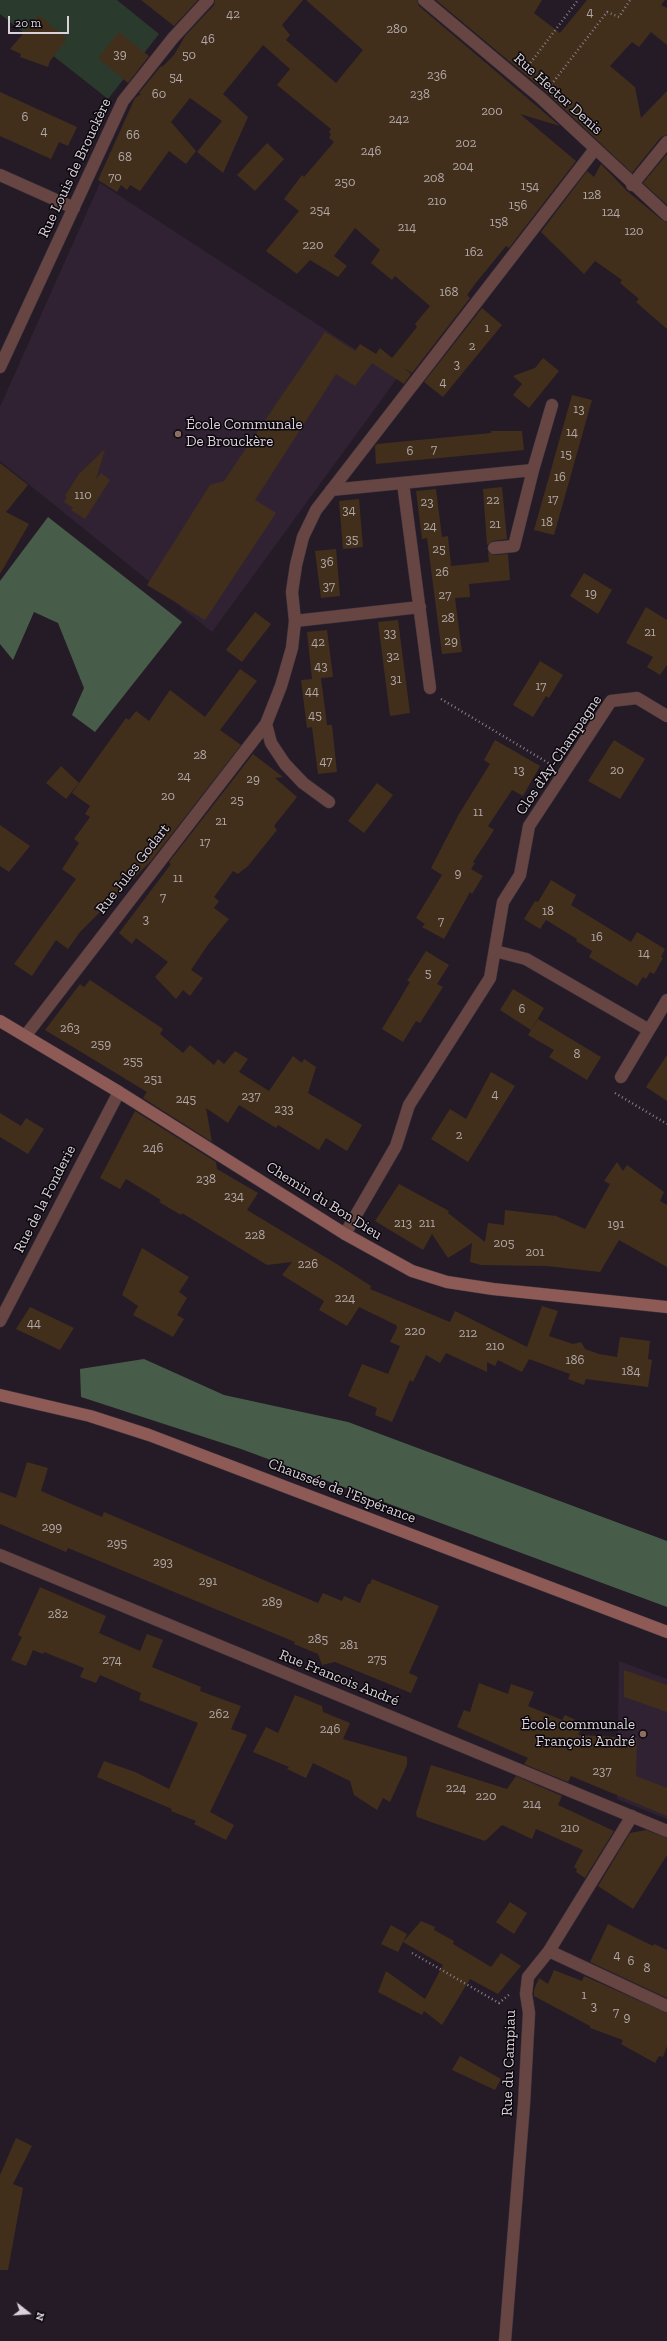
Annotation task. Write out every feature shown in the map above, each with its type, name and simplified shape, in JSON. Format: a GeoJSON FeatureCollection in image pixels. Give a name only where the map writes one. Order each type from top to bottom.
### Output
{"type":"FeatureCollection","features":[{"type":"Feature","properties":{"kind":"street","name":"Rue Louis de Brouckère"},"geometry":{"type":"LineString","coordinates":[[0,367],[123,101],[173,38],[208,0]]}},
{"type":"Feature","properties":{"kind":"street","name":"Rue Hector Denis"},"geometry":{"type":"LineString","coordinates":[[424,0],[541,98],[667,215]]}},
{"type":"Feature","properties":{"kind":"street"},"geometry":{"type":"LineString","coordinates":[[632,184],[667,142]]}},
{"type":"Feature","properties":{"kind":"street","name":"Rue Jules Godart"},"geometry":{"type":"LineString","coordinates":[[26,1035],[266,724],[281,686],[292,648],[295,621],[292,592],[296,565],[303,537],[316,510],[595,149]]}},
{"type":"Feature","properties":{"kind":"street"},"geometry":{"type":"LineString","coordinates":[[0,175],[74,208]]}},
{"type":"Feature","properties":{"kind":"street"},"geometry":{"type":"LineString","coordinates":[[494,548],[514,546],[533,470],[552,405]]}},
{"type":"Feature","properties":{"kind":"street"},"geometry":{"type":"LineString","coordinates":[[331,490],[533,470]]}},
{"type":"Feature","properties":{"kind":"street"},"geometry":{"type":"LineString","coordinates":[[403,483],[430,688]]}},
{"type":"Feature","properties":{"kind":"street"},"geometry":{"type":"LineString","coordinates":[[295,621],[420,607]]}},
{"type":"Feature","properties":{"kind":"street","name":"Clos d'Ay-Champagne"},"geometry":{"type":"LineString","coordinates":[[345,1234],[396,1146],[409,1105],[490,978],[503,902],[520,875],[529,826],[612,701],[637,698],[667,716]]}},
{"type":"Feature","properties":{"kind":"street"},"geometry":{"type":"LineString","coordinates":[[266,724],[271,743],[285,764],[303,783],[329,802]]}},
{"type":"Feature","properties":{"kind":"street"},"geometry":{"type":"LineString","coordinates":[[495,951],[526,959],[649,1030]]}},
{"type":"Feature","properties":{"kind":"street"},"geometry":{"type":"LineString","coordinates":[[621,1077],[667,1000]]}},
{"type":"Feature","properties":{"kind":"street","name":"Chemin du Bon Dieu"},"geometry":{"type":"LineString","coordinates":[[0,1022],[26,1035],[119,1092],[345,1234],[412,1271],[447,1282],[667,1307]]}},
{"type":"Feature","properties":{"kind":"street","name":"Rue de la Fonderie"},"geometry":{"type":"LineString","coordinates":[[0,1321],[119,1092]]}},
{"type":"Feature","properties":{"kind":"street","name":"Chaussée de l'Espérance"},"geometry":{"type":"LineString","coordinates":[[0,1395],[90,1416],[149,1435],[667,1632]]}},
{"type":"Feature","properties":{"kind":"street","name":"Rue Francois André"},"geometry":{"type":"LineString","coordinates":[[0,1555],[667,1831]]}},
{"type":"Feature","properties":{"kind":"street"},"geometry":{"type":"LineString","coordinates":[[528,1977],[549,1951],[632,1816]]}},
{"type":"Feature","properties":{"kind":"street"},"geometry":{"type":"LineString","coordinates":[[549,1951],[667,2006]]}},
{"type":"Feature","properties":{"kind":"street","name":"Rue du Campiau"},"geometry":{"type":"LineString","coordinates":[[505,2341],[524,2104],[528,2013],[526,1994],[528,1977]]}},
{"type":"Feature","properties":{"kind":"path"},"geometry":{"type":"LineString","coordinates":[[518,79],[578,0]]}},
{"type":"Feature","properties":{"kind":"path"},"geometry":{"type":"LineString","coordinates":[[541,98],[607,12],[619,17],[630,0]]}},
{"type":"Feature","properties":{"kind":"path"},"geometry":{"type":"LineString","coordinates":[[430,688],[436,696],[564,772]]}},
{"type":"Feature","properties":{"kind":"path"},"geometry":{"type":"LineString","coordinates":[[621,1077],[612,1092],[667,1124]]}},
{"type":"Feature","properties":{"kind":"path"},"geometry":{"type":"LineString","coordinates":[[412,1952],[499,2003],[528,1977]]}},
{"type":"Feature","properties":{"kind":"shaded area","name":"École Communale De Brouckère"},"geometry":{"type":"Polygon","coordinates":[[[100,183],[398,377],[212,632],[0,461],[0,407],[100,183]]]}},
{"type":"Feature","properties":{"kind":"shaded area","name":"École communale François André"},"geometry":{"type":"Polygon","coordinates":[[[619,1661],[667,1679],[667,1819],[617,1799],[619,1661]]]}},
{"type":"Feature","properties":{"kind":"green space"},"geometry":{"type":"Polygon","coordinates":[[[0,0],[117,0],[159,34],[108,99],[0,14],[0,0]]]}},
{"type":"Feature","properties":{"kind":"green space"},"geometry":{"type":"Polygon","coordinates":[[[48,517],[182,622],[95,732],[72,715],[84,688],[58,623],[34,612],[13,660],[0,644],[0,581],[48,517]]]}},
{"type":"Feature","properties":{"kind":"green space"},"geometry":{"type":"Polygon","coordinates":[[[144,1359],[224,1395],[348,1422],[667,1541],[667,1607],[241,1449],[81,1397],[80,1369],[144,1359]]]}},
{"type":"Feature","properties":{"kind":"building"},"geometry":{"type":"Polygon","coordinates":[[[141,0],[198,0],[174,26],[141,0]]]}},
{"type":"Feature","properties":{"kind":"building"},"geometry":{"type":"Polygon","coordinates":[[[215,0],[303,0],[282,25],[290,35],[286,40],[336,83],[363,50],[306,0],[417,0],[419,6],[560,126],[520,114],[576,161],[509,248],[506,246],[475,284],[467,295],[470,298],[412,373],[404,368],[411,374],[404,384],[372,363],[355,386],[336,374],[255,500],[276,513],[205,620],[147,585],[210,485],[224,481],[325,332],[355,351],[360,344],[376,354],[380,348],[392,358],[417,327],[415,324],[430,306],[395,276],[392,280],[371,263],[380,250],[355,228],[334,256],[347,266],[338,277],[310,260],[297,274],[266,251],[299,211],[284,199],[302,175],[304,177],[334,142],[329,138],[331,134],[329,132],[331,129],[277,85],[290,69],[263,45],[223,94],[248,117],[223,173],[197,152],[222,121],[190,98],[171,122],[196,151],[186,164],[169,151],[140,191],[130,185],[127,190],[121,185],[117,192],[98,180],[135,98],[141,94],[139,93],[161,66],[162,67],[174,55],[185,36],[214,5],[215,0]]]}},
{"type":"Feature","properties":{"kind":"building"},"geometry":{"type":"Polygon","coordinates":[[[436,0],[542,0],[534,13],[560,33],[587,0],[665,0],[661,5],[667,8],[667,45],[651,32],[639,47],[632,42],[610,66],[635,87],[641,118],[667,91],[667,135],[661,137],[632,173],[546,92],[436,0]]]}},
{"type":"Feature","properties":{"kind":"building"},"geometry":{"type":"Polygon","coordinates":[[[39,15],[67,39],[50,61],[48,67],[20,57],[21,54],[10,49],[39,15]]]}},
{"type":"Feature","properties":{"kind":"building"},"geometry":{"type":"Polygon","coordinates":[[[119,32],[149,56],[128,83],[98,58],[119,32]]]}},
{"type":"Feature","properties":{"kind":"building"},"geometry":{"type":"Polygon","coordinates":[[[0,92],[77,127],[68,146],[59,142],[51,159],[0,136],[0,92]]]}},
{"type":"Feature","properties":{"kind":"building"},"geometry":{"type":"Polygon","coordinates":[[[267,143],[284,159],[255,191],[237,175],[267,143]]]}},
{"type":"Feature","properties":{"kind":"building"},"geometry":{"type":"Polygon","coordinates":[[[667,154],[667,205],[643,183],[667,154]]]}},
{"type":"Feature","properties":{"kind":"building"},"geometry":{"type":"Polygon","coordinates":[[[601,164],[627,191],[662,220],[667,222],[667,329],[636,302],[639,299],[620,283],[622,280],[595,261],[584,274],[541,232],[587,171],[594,177],[601,164]]]}},
{"type":"Feature","properties":{"kind":"building"},"geometry":{"type":"Polygon","coordinates":[[[482,308],[502,325],[443,397],[424,382],[482,308]]]}},
{"type":"Feature","properties":{"kind":"building"},"geometry":{"type":"Polygon","coordinates":[[[543,358],[559,371],[529,408],[513,395],[522,384],[513,376],[535,368],[543,358]]]}},
{"type":"Feature","properties":{"kind":"building"},"geometry":{"type":"Polygon","coordinates":[[[572,395],[592,400],[554,535],[534,530],[572,395]]]}},
{"type":"Feature","properties":{"kind":"building"},"geometry":{"type":"Polygon","coordinates":[[[491,431],[522,431],[524,450],[376,464],[375,446],[377,444],[491,433],[491,431]]]}},
{"type":"Feature","properties":{"kind":"building"},"geometry":{"type":"Polygon","coordinates":[[[105,449],[96,479],[101,473],[110,480],[85,519],[71,510],[73,508],[64,502],[67,497],[65,496],[79,474],[105,449]]]}},
{"type":"Feature","properties":{"kind":"building"},"geometry":{"type":"Polygon","coordinates":[[[0,463],[28,485],[6,512],[29,524],[0,574],[0,463]]]}},
{"type":"Feature","properties":{"kind":"building"},"geometry":{"type":"Polygon","coordinates":[[[502,487],[507,539],[493,541],[487,545],[483,489],[502,487]]]}},
{"type":"Feature","properties":{"kind":"building"},"geometry":{"type":"Polygon","coordinates":[[[436,489],[442,537],[448,536],[451,566],[489,562],[488,552],[494,555],[508,554],[510,580],[469,584],[470,597],[455,598],[462,652],[442,654],[427,538],[422,539],[416,491],[436,489]]]}},
{"type":"Feature","properties":{"kind":"building"},"geometry":{"type":"Polygon","coordinates":[[[359,499],[363,547],[343,549],[339,501],[359,499]]]}},
{"type":"Feature","properties":{"kind":"building"},"geometry":{"type":"Polygon","coordinates":[[[336,549],[340,596],[321,598],[315,551],[336,549]]]}},
{"type":"Feature","properties":{"kind":"building"},"geometry":{"type":"Polygon","coordinates":[[[584,573],[612,590],[598,614],[570,596],[584,573]]]}},
{"type":"Feature","properties":{"kind":"building"},"geometry":{"type":"Polygon","coordinates":[[[646,607],[667,620],[667,665],[660,675],[647,667],[653,657],[626,643],[646,607]]]}},
{"type":"Feature","properties":{"kind":"building"},"geometry":{"type":"Polygon","coordinates":[[[255,612],[271,624],[242,662],[226,650],[255,612]]]}},
{"type":"Feature","properties":{"kind":"building"},"geometry":{"type":"Polygon","coordinates":[[[398,620],[410,713],[390,716],[378,622],[398,620]]]}},
{"type":"Feature","properties":{"kind":"building"},"geometry":{"type":"Polygon","coordinates":[[[327,630],[333,677],[321,678],[327,725],[332,725],[337,772],[318,774],[312,727],[307,728],[301,680],[312,679],[307,632],[327,630]]]}},
{"type":"Feature","properties":{"kind":"building"},"geometry":{"type":"Polygon","coordinates":[[[540,661],[563,675],[549,698],[546,696],[533,717],[513,705],[540,661]]]}},
{"type":"Feature","properties":{"kind":"building"},"geometry":{"type":"Polygon","coordinates":[[[240,669],[257,681],[220,730],[241,745],[151,861],[80,932],[68,949],[56,940],[32,976],[14,964],[76,879],[62,869],[79,843],[74,839],[90,817],[85,814],[90,806],[72,793],[126,718],[129,720],[136,711],[149,721],[170,690],[205,717],[240,669]]]}},
{"type":"Feature","properties":{"kind":"building"},"geometry":{"type":"Polygon","coordinates":[[[495,740],[540,766],[523,796],[512,790],[488,826],[494,830],[473,862],[475,863],[471,869],[483,876],[472,894],[470,892],[444,939],[422,927],[425,924],[416,918],[442,875],[431,868],[459,814],[490,764],[484,760],[495,740]]]}},
{"type":"Feature","properties":{"kind":"building"},"geometry":{"type":"Polygon","coordinates":[[[614,740],[645,759],[620,799],[588,781],[614,740]]]}},
{"type":"Feature","properties":{"kind":"building"},"geometry":{"type":"Polygon","coordinates":[[[253,754],[283,777],[275,778],[297,797],[274,826],[277,830],[248,866],[238,874],[233,871],[214,897],[219,901],[214,908],[229,919],[207,946],[191,970],[203,978],[190,996],[183,990],[176,999],[155,977],[168,962],[136,938],[132,944],[119,933],[171,864],[169,862],[253,754]]]}},
{"type":"Feature","properties":{"kind":"building"},"geometry":{"type":"Polygon","coordinates":[[[61,766],[79,783],[66,799],[46,783],[61,766]]]}},
{"type":"Feature","properties":{"kind":"building"},"geometry":{"type":"Polygon","coordinates":[[[377,783],[393,795],[364,833],[348,821],[377,783]]]}},
{"type":"Feature","properties":{"kind":"building"},"geometry":{"type":"Polygon","coordinates":[[[0,825],[30,846],[9,872],[0,866],[0,825]]]}},
{"type":"Feature","properties":{"kind":"building"},"geometry":{"type":"Polygon","coordinates":[[[551,880],[576,895],[571,905],[631,942],[637,932],[665,949],[661,957],[663,958],[654,974],[650,972],[646,979],[643,977],[637,986],[589,957],[592,951],[576,941],[577,939],[546,920],[540,929],[524,919],[535,901],[538,902],[551,880]]]}},
{"type":"Feature","properties":{"kind":"building"},"geometry":{"type":"Polygon","coordinates":[[[426,951],[449,965],[437,984],[443,987],[420,1023],[416,1021],[403,1042],[382,1029],[410,982],[407,981],[426,951]]]}},
{"type":"Feature","properties":{"kind":"building"},"geometry":{"type":"Polygon","coordinates":[[[90,980],[163,1029],[160,1034],[183,1053],[190,1045],[214,1065],[218,1059],[224,1064],[235,1051],[248,1059],[239,1072],[269,1091],[293,1056],[302,1063],[304,1059],[316,1067],[308,1093],[362,1125],[347,1151],[326,1138],[319,1150],[278,1125],[276,1128],[239,1105],[228,1123],[206,1108],[212,1142],[143,1098],[147,1092],[45,1030],[80,984],[84,987],[90,980]]]}},
{"type":"Feature","properties":{"kind":"building"},"geometry":{"type":"Polygon","coordinates":[[[513,989],[544,1008],[531,1030],[500,1010],[513,989]]]}},
{"type":"Feature","properties":{"kind":"building"},"geometry":{"type":"Polygon","coordinates":[[[538,1019],[601,1057],[587,1080],[549,1057],[554,1050],[528,1035],[538,1019]]]}},
{"type":"Feature","properties":{"kind":"building"},"geometry":{"type":"Polygon","coordinates":[[[667,1055],[667,1101],[646,1087],[667,1055]]]}},
{"type":"Feature","properties":{"kind":"building"},"geometry":{"type":"Polygon","coordinates":[[[491,1072],[515,1086],[468,1162],[431,1139],[450,1109],[466,1119],[491,1072]]]}},
{"type":"Feature","properties":{"kind":"building"},"geometry":{"type":"Polygon","coordinates":[[[135,1111],[216,1162],[217,1169],[258,1193],[247,1210],[371,1286],[370,1289],[450,1322],[455,1311],[527,1347],[542,1306],[558,1311],[549,1336],[573,1344],[581,1342],[585,1349],[599,1354],[617,1357],[620,1337],[650,1341],[648,1359],[652,1360],[648,1387],[586,1379],[584,1385],[568,1379],[570,1374],[529,1359],[522,1372],[498,1360],[495,1366],[487,1362],[487,1372],[446,1353],[440,1363],[426,1355],[413,1382],[410,1380],[392,1422],[375,1415],[377,1408],[348,1396],[362,1364],[388,1374],[400,1346],[390,1342],[397,1328],[396,1325],[359,1307],[347,1326],[319,1310],[324,1301],[282,1275],[292,1262],[267,1265],[182,1213],[181,1215],[159,1202],[161,1200],[126,1179],[120,1189],[100,1178],[135,1111]]]}},
{"type":"Feature","properties":{"kind":"building"},"geometry":{"type":"Polygon","coordinates":[[[0,1113],[21,1126],[26,1118],[44,1129],[28,1154],[0,1137],[0,1113]]]}},
{"type":"Feature","properties":{"kind":"building"},"geometry":{"type":"Polygon","coordinates":[[[617,1162],[623,1171],[627,1165],[664,1192],[660,1201],[667,1205],[667,1267],[619,1240],[600,1272],[547,1266],[481,1265],[470,1262],[472,1243],[448,1258],[432,1234],[423,1250],[375,1221],[399,1184],[449,1211],[448,1213],[485,1242],[488,1223],[504,1225],[505,1210],[556,1216],[585,1229],[610,1184],[604,1181],[617,1162]]]}},
{"type":"Feature","properties":{"kind":"building"},"geometry":{"type":"Polygon","coordinates":[[[142,1248],[189,1277],[179,1292],[187,1298],[177,1315],[184,1319],[173,1337],[133,1315],[138,1306],[122,1295],[142,1248]]]}},
{"type":"Feature","properties":{"kind":"building"},"geometry":{"type":"Polygon","coordinates":[[[30,1307],[74,1328],[60,1350],[16,1329],[30,1307]]]}},
{"type":"Feature","properties":{"kind":"building"},"geometry":{"type":"Polygon","coordinates":[[[27,1462],[48,1468],[41,1491],[102,1517],[104,1512],[318,1603],[323,1593],[342,1601],[344,1596],[360,1603],[368,1584],[370,1584],[372,1579],[439,1606],[409,1673],[418,1677],[411,1693],[335,1662],[322,1665],[318,1654],[294,1644],[295,1642],[68,1548],[66,1552],[0,1524],[0,1492],[16,1498],[27,1462]]]}},
{"type":"Feature","properties":{"kind":"building"},"geometry":{"type":"Polygon","coordinates":[[[40,1587],[106,1616],[99,1633],[140,1651],[147,1634],[163,1640],[152,1667],[201,1687],[200,1691],[241,1706],[231,1729],[247,1735],[210,1812],[234,1825],[226,1840],[194,1824],[196,1821],[171,1811],[172,1809],[97,1777],[104,1761],[135,1772],[169,1789],[198,1723],[139,1700],[141,1693],[100,1675],[96,1683],[80,1677],[84,1668],[44,1652],[43,1654],[33,1650],[26,1666],[11,1660],[22,1637],[18,1635],[40,1587]]]}},
{"type":"Feature","properties":{"kind":"building"},"geometry":{"type":"Polygon","coordinates":[[[624,1670],[667,1685],[667,1712],[624,1697],[624,1670]]]}},
{"type":"Feature","properties":{"kind":"building"},"geometry":{"type":"Polygon","coordinates":[[[479,1683],[508,1694],[511,1684],[534,1692],[528,1706],[562,1720],[565,1715],[584,1724],[578,1735],[637,1738],[636,1776],[667,1788],[667,1816],[571,1776],[568,1782],[524,1764],[528,1758],[457,1727],[464,1710],[470,1712],[479,1683]]]}},
{"type":"Feature","properties":{"kind":"building"},"geometry":{"type":"Polygon","coordinates":[[[295,1695],[322,1706],[323,1712],[350,1723],[343,1739],[407,1757],[407,1765],[390,1802],[383,1798],[377,1810],[354,1795],[350,1781],[313,1763],[306,1778],[287,1769],[289,1767],[253,1752],[266,1727],[278,1733],[295,1695]]]}},
{"type":"Feature","properties":{"kind":"building"},"geometry":{"type":"Polygon","coordinates":[[[431,1765],[507,1789],[516,1776],[562,1796],[558,1805],[614,1831],[585,1878],[576,1872],[577,1869],[574,1867],[583,1850],[536,1829],[532,1839],[502,1825],[485,1841],[417,1817],[416,1813],[431,1765]]]}},
{"type":"Feature","properties":{"kind":"building"},"geometry":{"type":"Polygon","coordinates":[[[646,1830],[667,1838],[667,1855],[633,1909],[598,1886],[630,1833],[646,1830]]]}},
{"type":"Feature","properties":{"kind":"building"},"geometry":{"type":"Polygon","coordinates":[[[510,1902],[527,1913],[514,1934],[496,1922],[510,1902]]]}},
{"type":"Feature","properties":{"kind":"building"},"geometry":{"type":"Polygon","coordinates":[[[421,1921],[435,1927],[434,1930],[454,1941],[453,1944],[491,1967],[501,1953],[521,1966],[498,1994],[470,1979],[442,2025],[424,2011],[422,2015],[378,1992],[386,1971],[425,1999],[443,1965],[403,1942],[421,1921]]]}},
{"type":"Feature","properties":{"kind":"building"},"geometry":{"type":"Polygon","coordinates":[[[608,1924],[653,1946],[654,1944],[667,1950],[667,1998],[590,1962],[608,1924]]]}},
{"type":"Feature","properties":{"kind":"building"},"geometry":{"type":"Polygon","coordinates":[[[391,1925],[407,1934],[398,1952],[381,1944],[391,1925]]]}},
{"type":"Feature","properties":{"kind":"building"},"geometry":{"type":"Polygon","coordinates":[[[554,1970],[582,1981],[584,1976],[667,2013],[667,2046],[663,2057],[659,2056],[655,2063],[621,2044],[623,2040],[590,2028],[590,2026],[534,1996],[534,1990],[539,1978],[548,1984],[554,1970]]]}},
{"type":"Feature","properties":{"kind":"building"},"geometry":{"type":"Polygon","coordinates":[[[460,2056],[501,2079],[495,2090],[452,2070],[460,2056]]]}},
{"type":"Feature","properties":{"kind":"building"},"geometry":{"type":"Polygon","coordinates":[[[16,2138],[32,2146],[13,2184],[23,2188],[8,2270],[0,2270],[0,2175],[16,2138]]]}},
{"type":"Feature","properties":{"kind":"place","name":"École Communale De Brouckère"},"geometry":{"type":"Point","coordinates":[178,434]}},
{"type":"Feature","properties":{"kind":"place","name":"École communale François André"},"geometry":{"type":"Point","coordinates":[643,1734]}}]}
